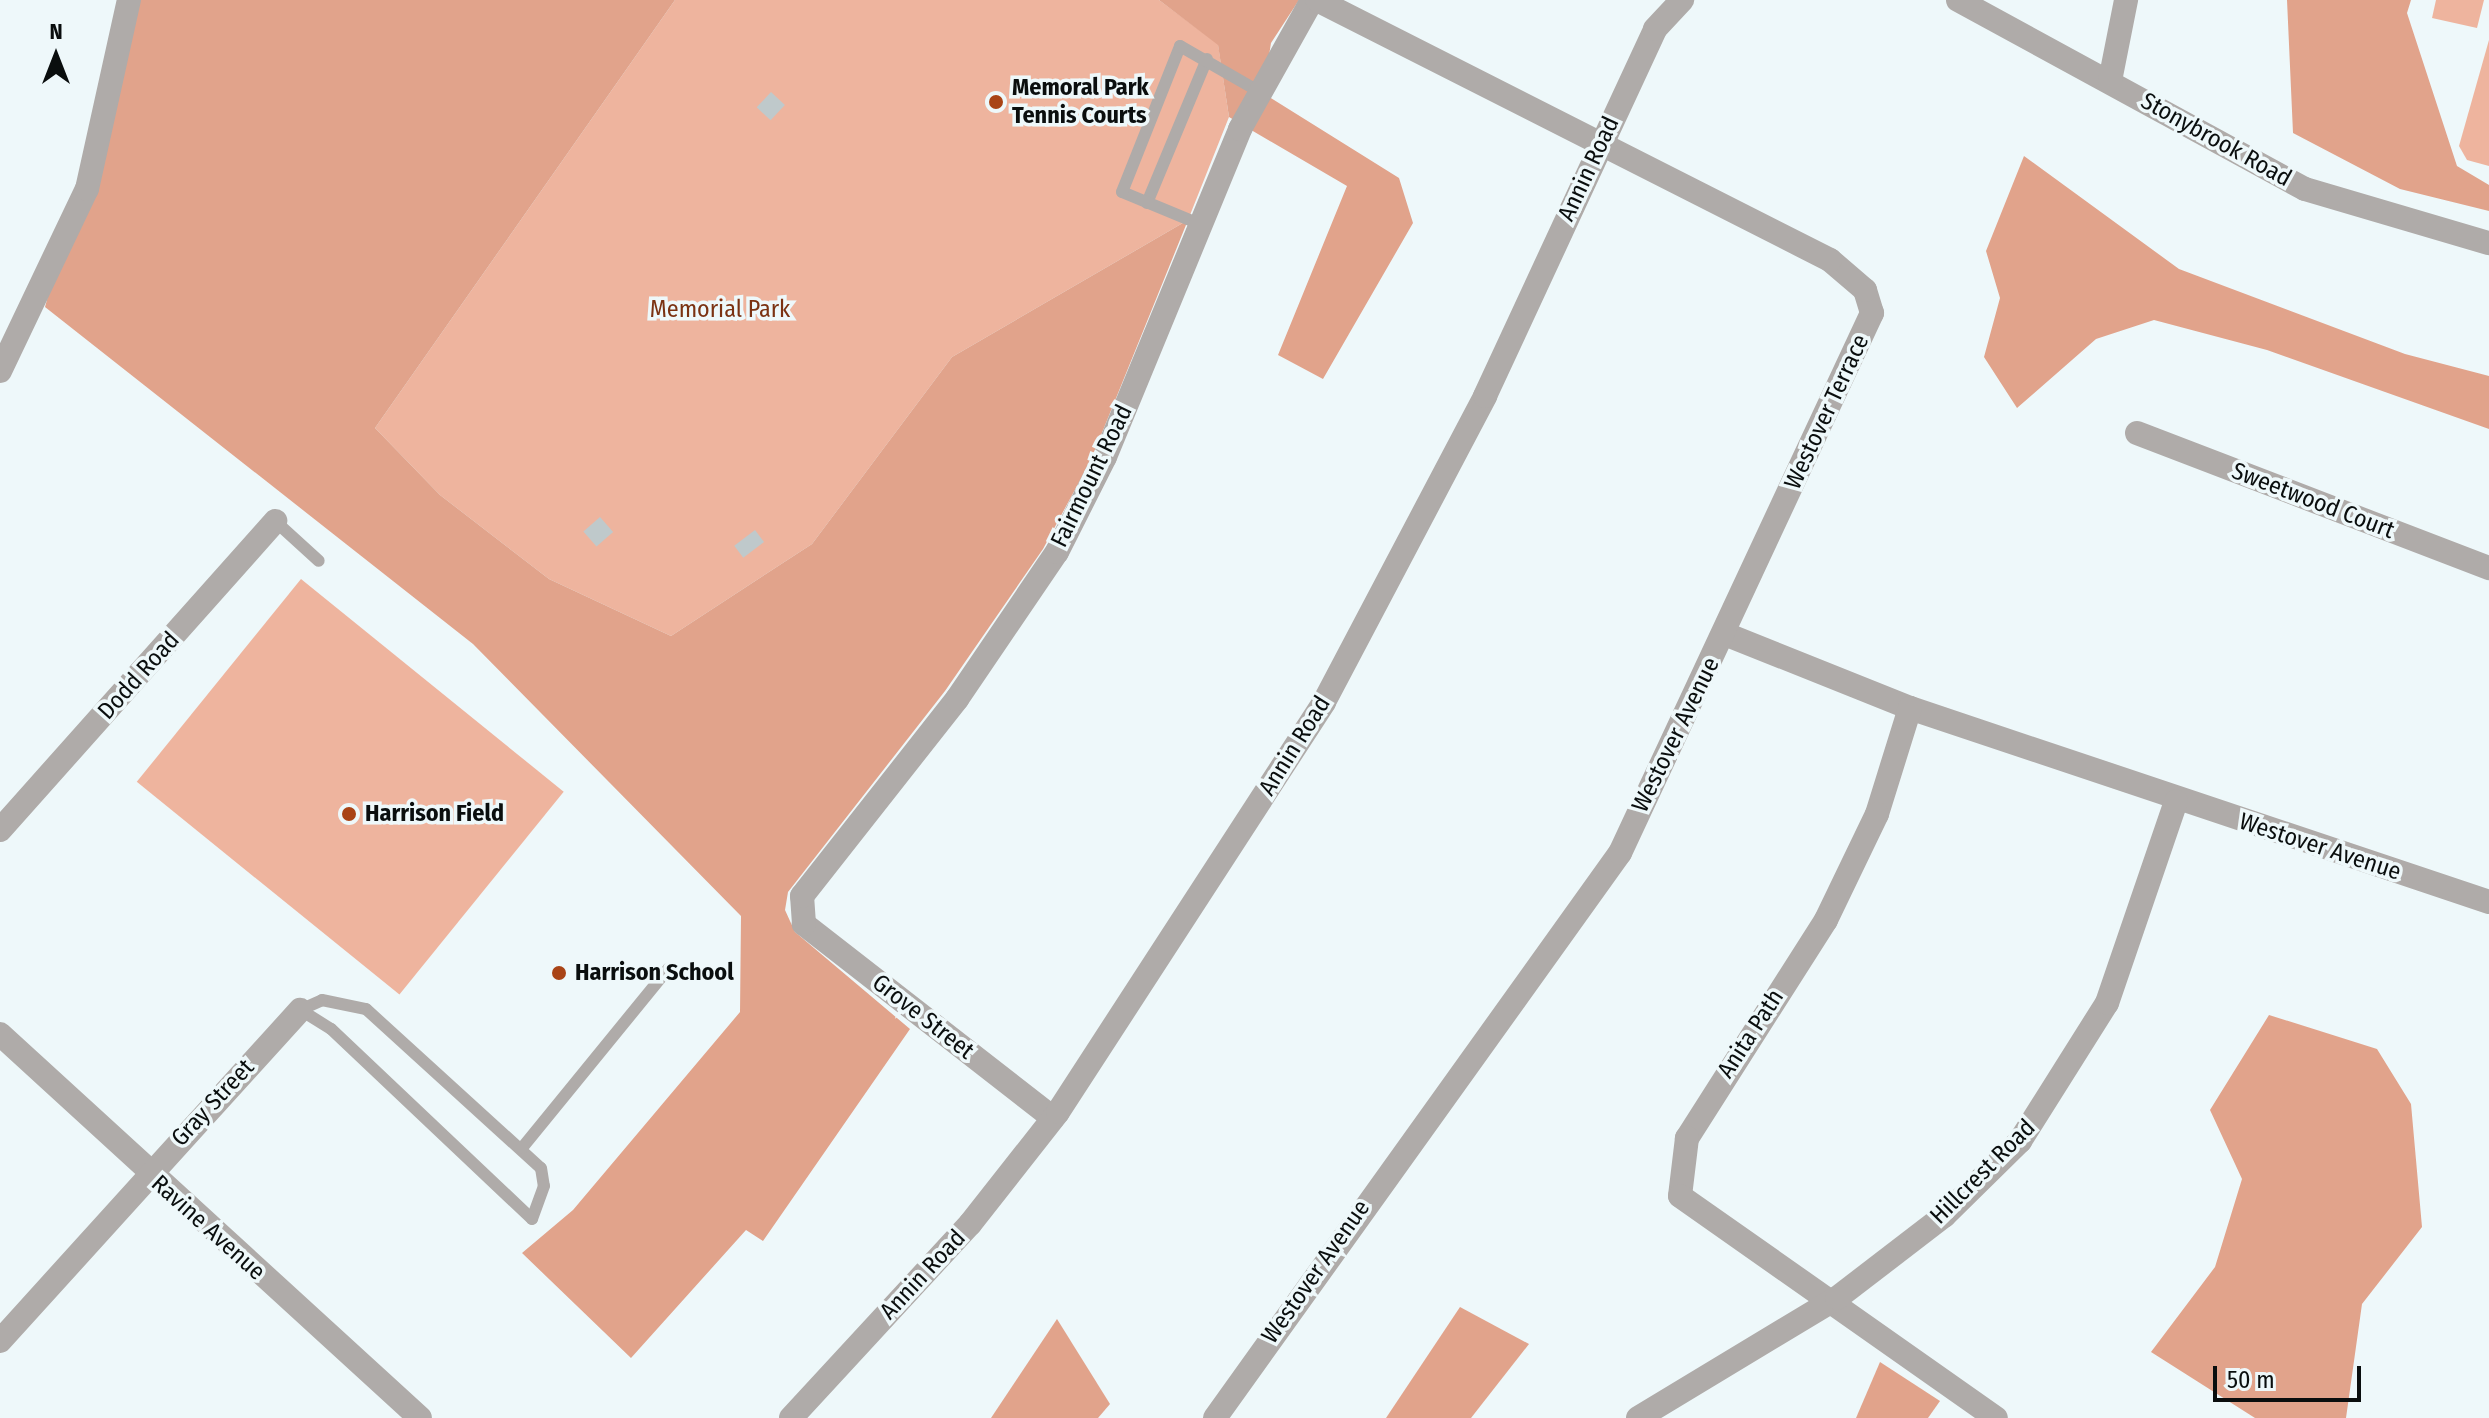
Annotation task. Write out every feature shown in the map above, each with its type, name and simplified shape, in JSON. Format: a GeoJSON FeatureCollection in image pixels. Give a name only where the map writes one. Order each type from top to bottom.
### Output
{"type":"FeatureCollection","features":[{"type":"Feature","properties":{"kind":"street"},"geometry":{"type":"LineString","coordinates":[[0,371],[87,189],[129,0]]}},
{"type":"Feature","properties":{"kind":"street","name":"Fairmount Road"},"geometry":{"type":"LineString","coordinates":[[801,910],[802,896],[957,699],[1057,552],[1129,400],[1197,223],[1260,92],[1314,0],[1601,143]]}},
{"type":"Feature","properties":{"kind":"street","name":"Annin Road"},"geometry":{"type":"LineString","coordinates":[[791,1418],[970,1224],[1053,1118],[1324,702],[1485,396],[1655,29],[1682,0]]}},
{"type":"Feature","properties":{"kind":"street","name":"Stonybrook Road"},"geometry":{"type":"LineString","coordinates":[[1958,0],[2305,189],[2489,243]]}},
{"type":"Feature","properties":{"kind":"street"},"geometry":{"type":"LineString","coordinates":[[2110,81],[2126,0]]}},
{"type":"Feature","properties":{"kind":"street","name":"Westover Terrace"},"geometry":{"type":"LineString","coordinates":[[1601,143],[1850,273],[1872,313],[1725,634]]}},
{"type":"Feature","properties":{"kind":"street","name":"Sweetwood Court"},"geometry":{"type":"LineString","coordinates":[[2137,433],[2489,568]]}},
{"type":"Feature","properties":{"kind":"street","name":"Dodd Road"},"geometry":{"type":"LineString","coordinates":[[0,830],[275,521]]}},
{"type":"Feature","properties":{"kind":"street","name":"Westover Avenue"},"geometry":{"type":"LineString","coordinates":[[1215,1418],[1620,853],[1725,634],[1910,708],[2176,801],[2489,902]]}},
{"type":"Feature","properties":{"kind":"street","name":"Anita Path"},"geometry":{"type":"LineString","coordinates":[[1910,708],[1877,814],[1826,920],[1723,1074],[1679,1162],[1680,1196],[1693,1211],[1996,1418]]}},
{"type":"Feature","properties":{"kind":"street","name":"Hillcrest Road"},"geometry":{"type":"LineString","coordinates":[[1638,1418],[1828,1304],[1944,1216],[2020,1141],[2072,1068],[2107,1003],[2176,801]]}},
{"type":"Feature","properties":{"kind":"street","name":"Grove Street"},"geometry":{"type":"LineString","coordinates":[[801,910],[804,924],[1053,1118]]}},
{"type":"Feature","properties":{"kind":"street","name":"Gray Street"},"geometry":{"type":"LineString","coordinates":[[0,1341],[147,1173],[300,1010]]}},
{"type":"Feature","properties":{"kind":"street","name":"Ravine Avenue"},"geometry":{"type":"LineString","coordinates":[[0,1034],[147,1173],[420,1418]]}},
{"type":"Feature","properties":{"kind":"lane"},"geometry":{"type":"LineString","coordinates":[[1197,223],[1122,192],[1180,46],[1260,92]]}},
{"type":"Feature","properties":{"kind":"lane"},"geometry":{"type":"LineString","coordinates":[[1147,203],[1207,59]]}},
{"type":"Feature","properties":{"kind":"lane"},"geometry":{"type":"LineString","coordinates":[[275,521],[319,561]]}},
{"type":"Feature","properties":{"kind":"lane"},"geometry":{"type":"LineString","coordinates":[[522,1148],[669,968]]}},
{"type":"Feature","properties":{"kind":"lane"},"geometry":{"type":"LineString","coordinates":[[322,1000],[366,1009],[522,1148],[541,1168],[544,1186],[532,1219],[331,1029],[300,1010],[322,1000]]}},
{"type":"Feature","properties":{"kind":"green space","name":"Memorial Park"},"geometry":{"type":"Polygon","coordinates":[[[675,0],[1159,0],[1218,44],[1229,117],[1188,220],[952,357],[812,544],[671,636],[549,579],[440,495],[375,428],[675,0]]]}},
{"type":"Feature","properties":{"kind":"green space"},"geometry":{"type":"Polygon","coordinates":[[[2436,0],[2484,0],[2477,28],[2432,18],[2436,0]]]}},
{"type":"Feature","properties":{"kind":"green space"},"geometry":{"type":"Polygon","coordinates":[[[2489,40],[2489,166],[2467,160],[2459,146],[2489,40]]]}},
{"type":"Feature","properties":{"kind":"green space","name":"Harrison Field"},"geometry":{"type":"Polygon","coordinates":[[[301,579],[564,792],[399,995],[137,782],[301,579]]]}},
{"type":"Feature","properties":{"kind":"shaded area"},"geometry":{"type":"Polygon","coordinates":[[[129,0],[675,0],[375,428],[440,495],[549,579],[671,636],[812,544],[952,357],[1188,220],[1091,460],[1043,549],[945,691],[788,892],[785,910],[795,932],[910,1029],[763,1241],[746,1230],[631,1358],[522,1253],[573,1210],[740,1012],[741,916],[473,644],[45,307],[129,0]]]}},
{"type":"Feature","properties":{"kind":"shaded area"},"geometry":{"type":"Polygon","coordinates":[[[1159,0],[1299,0],[1271,43],[1263,93],[1399,178],[1413,223],[1323,379],[1278,355],[1347,186],[1229,117],[1218,45],[1159,0]]]}},
{"type":"Feature","properties":{"kind":"shaded area"},"geometry":{"type":"Polygon","coordinates":[[[2287,0],[2411,0],[2407,13],[2457,166],[2489,185],[2489,211],[2400,189],[2293,133],[2287,0]]]}},
{"type":"Feature","properties":{"kind":"shaded area"},"geometry":{"type":"Polygon","coordinates":[[[2024,156],[2179,269],[2405,354],[2489,376],[2489,429],[2267,350],[2154,320],[2096,339],[2017,408],[1984,357],[2000,298],[1986,251],[2024,156]]]}},
{"type":"Feature","properties":{"kind":"shaded area"},"geometry":{"type":"Polygon","coordinates":[[[2269,1015],[2377,1049],[2411,1104],[2422,1227],[2362,1304],[2346,1418],[2255,1418],[2151,1352],[2215,1267],[2242,1179],[2210,1110],[2269,1015]]]}},
{"type":"Feature","properties":{"kind":"shaded area"},"geometry":{"type":"Polygon","coordinates":[[[1460,1307],[1529,1344],[1471,1418],[1386,1418],[1460,1307]]]}},
{"type":"Feature","properties":{"kind":"shaded area"},"geometry":{"type":"Polygon","coordinates":[[[1057,1319],[1110,1404],[1098,1418],[991,1418],[1057,1319]]]}},
{"type":"Feature","properties":{"kind":"shaded area"},"geometry":{"type":"Polygon","coordinates":[[[1880,1362],[1940,1401],[1928,1418],[1856,1418],[1880,1362]]]}},
{"type":"Feature","properties":{"kind":"building"},"geometry":{"type":"Polygon","coordinates":[[[771,92],[785,105],[771,120],[757,107],[771,92]]]}},
{"type":"Feature","properties":{"kind":"building"},"geometry":{"type":"Polygon","coordinates":[[[600,517],[613,532],[597,547],[583,531],[600,517]]]}},
{"type":"Feature","properties":{"kind":"building"},"geometry":{"type":"Polygon","coordinates":[[[755,530],[764,542],[743,558],[734,546],[755,530]]]}},
{"type":"Feature","properties":{"kind":"place","name":"Memoral Park Tennis Courts"},"geometry":{"type":"Point","coordinates":[996,102]}},
{"type":"Feature","properties":{"kind":"place","name":"Harrison Field"},"geometry":{"type":"Point","coordinates":[349,814]}},
{"type":"Feature","properties":{"kind":"place","name":"Harrison School"},"geometry":{"type":"Point","coordinates":[559,973]}}]}
